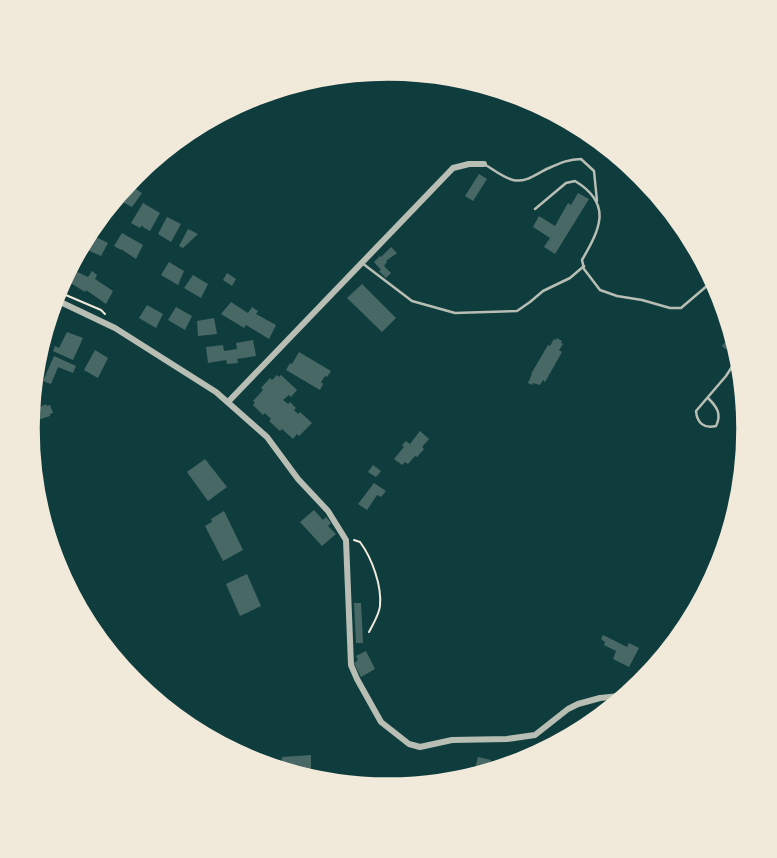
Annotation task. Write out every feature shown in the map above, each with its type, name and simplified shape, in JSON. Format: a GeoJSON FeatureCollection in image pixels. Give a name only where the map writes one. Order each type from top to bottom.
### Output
{"type":"FeatureCollection","features":[{"type":"Feature","properties":{"kind":"street"},"geometry":{"type":"LineString","coordinates":[[228,402],[453,168],[484,164]]}},
{"type":"Feature","properties":{"kind":"street"},"geometry":{"type":"LineString","coordinates":[[62,303],[115,328],[216,392],[267,437],[298,479],[335,521],[346,540],[351,665],[381,722],[409,744],[420,747],[452,740],[507,739],[535,734],[578,704],[614,697]]}},
{"type":"Feature","properties":{"kind":"lane"},"geometry":{"type":"LineString","coordinates":[[484,164],[516,181],[528,179],[571,159],[581,159],[594,171],[601,222],[582,260],[583,266],[600,290],[670,308],[681,308],[707,285]]}},
{"type":"Feature","properties":{"kind":"lane"},"geometry":{"type":"LineString","coordinates":[[535,209],[566,183],[575,181],[585,187],[597,201]]}},
{"type":"Feature","properties":{"kind":"lane"},"geometry":{"type":"LineString","coordinates":[[362,263],[412,301],[456,313],[517,311],[542,291],[570,278],[583,266]]}},
{"type":"Feature","properties":{"kind":"lane"},"geometry":{"type":"LineString","coordinates":[[708,398],[716,406],[719,420],[716,426],[709,428],[697,419],[696,411],[733,365]]}},
{"type":"Feature","properties":{"kind":"path"},"geometry":{"type":"LineString","coordinates":[[65,295],[101,310],[111,319],[115,328]]}},
{"type":"Feature","properties":{"kind":"path"},"geometry":{"type":"LineString","coordinates":[[346,540],[360,542],[367,551],[379,590],[380,607],[369,632]]}},
{"type":"Feature","properties":{"kind":"building"},"geometry":{"type":"Polygon","coordinates":[[[479,174],[487,179],[473,201],[465,196],[479,174]]]}},
{"type":"Feature","properties":{"kind":"building"},"geometry":{"type":"Polygon","coordinates":[[[135,188],[142,193],[132,207],[122,202],[135,188]]]}},
{"type":"Feature","properties":{"kind":"building"},"geometry":{"type":"Polygon","coordinates":[[[578,193],[589,199],[555,254],[544,247],[550,238],[533,227],[539,216],[555,226],[568,203],[571,205],[578,193]]]}},
{"type":"Feature","properties":{"kind":"building"},"geometry":{"type":"Polygon","coordinates":[[[143,203],[160,213],[150,231],[142,225],[140,228],[131,223],[143,203]]]}},
{"type":"Feature","properties":{"kind":"building"},"geometry":{"type":"Polygon","coordinates":[[[167,217],[181,224],[171,242],[158,234],[167,217]]]}},
{"type":"Feature","properties":{"kind":"building"},"geometry":{"type":"Polygon","coordinates":[[[188,229],[198,234],[183,248],[179,246],[188,229]]]}},
{"type":"Feature","properties":{"kind":"building"},"geometry":{"type":"Polygon","coordinates":[[[122,233],[143,245],[136,259],[114,246],[122,233]]]}},
{"type":"Feature","properties":{"kind":"building"},"geometry":{"type":"Polygon","coordinates":[[[96,237],[108,243],[101,256],[87,250],[96,237]]]}},
{"type":"Feature","properties":{"kind":"building"},"geometry":{"type":"Polygon","coordinates":[[[391,247],[397,253],[386,261],[384,266],[391,273],[386,278],[374,262],[391,247]]]}},
{"type":"Feature","properties":{"kind":"building"},"geometry":{"type":"Polygon","coordinates":[[[169,262],[184,271],[178,285],[161,275],[169,262]]]}},
{"type":"Feature","properties":{"kind":"building"},"geometry":{"type":"Polygon","coordinates":[[[76,271],[88,277],[92,271],[97,275],[95,279],[113,291],[106,304],[86,290],[85,292],[71,283],[76,271]]]}},
{"type":"Feature","properties":{"kind":"building"},"geometry":{"type":"Polygon","coordinates":[[[227,273],[236,279],[232,286],[223,280],[227,273]]]}},
{"type":"Feature","properties":{"kind":"building"},"geometry":{"type":"Polygon","coordinates":[[[193,275],[208,284],[201,298],[184,288],[193,275]]]}},
{"type":"Feature","properties":{"kind":"building"},"geometry":{"type":"Polygon","coordinates":[[[362,284],[396,318],[382,332],[347,298],[362,284]]]}},
{"type":"Feature","properties":{"kind":"building"},"geometry":{"type":"Polygon","coordinates":[[[231,302],[248,313],[252,307],[258,311],[256,314],[276,325],[269,339],[221,314],[231,302]]]}},
{"type":"Feature","properties":{"kind":"building"},"geometry":{"type":"Polygon","coordinates":[[[147,305],[163,314],[156,328],[139,318],[147,305]]]}},
{"type":"Feature","properties":{"kind":"building"},"geometry":{"type":"Polygon","coordinates":[[[176,307],[192,316],[185,330],[168,320],[176,307]]]}},
{"type":"Feature","properties":{"kind":"building"},"geometry":{"type":"Polygon","coordinates":[[[214,318],[217,334],[198,336],[197,321],[214,318]]]}},
{"type":"Feature","properties":{"kind":"building"},"geometry":{"type":"Polygon","coordinates":[[[67,332],[83,338],[73,360],[53,351],[55,346],[59,348],[67,332]]]}},
{"type":"Feature","properties":{"kind":"building"},"geometry":{"type":"Polygon","coordinates":[[[557,338],[562,341],[559,350],[562,352],[545,382],[543,380],[540,385],[528,383],[548,345],[557,338]]]}},
{"type":"Feature","properties":{"kind":"building"},"geometry":{"type":"Polygon","coordinates":[[[727,339],[727,350],[722,346],[727,339]]]}},
{"type":"Feature","properties":{"kind":"building"},"geometry":{"type":"Polygon","coordinates":[[[253,340],[256,356],[237,359],[238,363],[227,364],[226,360],[208,363],[206,347],[223,345],[224,351],[237,349],[236,343],[253,340]]]}},
{"type":"Feature","properties":{"kind":"building"},"geometry":{"type":"Polygon","coordinates":[[[95,350],[108,358],[98,378],[84,370],[95,350]]]}},
{"type":"Feature","properties":{"kind":"building"},"geometry":{"type":"Polygon","coordinates":[[[299,352],[331,371],[321,382],[323,384],[320,390],[286,370],[299,352]]]}},
{"type":"Feature","properties":{"kind":"building"},"geometry":{"type":"Polygon","coordinates":[[[54,356],[76,366],[73,373],[58,367],[51,384],[43,381],[54,356]]]}},
{"type":"Feature","properties":{"kind":"building"},"geometry":{"type":"Polygon","coordinates":[[[277,375],[281,375],[297,390],[291,397],[289,395],[283,400],[288,404],[290,402],[298,414],[300,412],[312,423],[293,439],[282,429],[280,431],[265,413],[263,415],[253,405],[253,401],[263,390],[261,388],[277,375]]]}},
{"type":"Feature","properties":{"kind":"building"},"geometry":{"type":"Polygon","coordinates":[[[50,405],[53,413],[38,420],[39,408],[50,405]]]}},
{"type":"Feature","properties":{"kind":"building"},"geometry":{"type":"Polygon","coordinates":[[[420,431],[429,439],[422,447],[424,449],[408,464],[405,462],[402,465],[394,459],[404,447],[402,445],[406,441],[410,444],[420,431]]]}},
{"type":"Feature","properties":{"kind":"building"},"geometry":{"type":"Polygon","coordinates":[[[205,459],[227,487],[208,501],[187,472],[205,459]]]}},
{"type":"Feature","properties":{"kind":"building"},"geometry":{"type":"Polygon","coordinates":[[[373,465],[381,471],[376,477],[368,472],[373,465]]]}},
{"type":"Feature","properties":{"kind":"building"},"geometry":{"type":"Polygon","coordinates":[[[374,483],[386,491],[381,497],[377,495],[367,510],[358,504],[374,483]]]}},
{"type":"Feature","properties":{"kind":"building"},"geometry":{"type":"Polygon","coordinates":[[[314,510],[323,520],[326,517],[331,523],[328,526],[336,534],[322,546],[300,522],[314,510]]]}},
{"type":"Feature","properties":{"kind":"building"},"geometry":{"type":"Polygon","coordinates":[[[224,511],[243,550],[223,561],[205,526],[224,511]]]}},
{"type":"Feature","properties":{"kind":"building"},"geometry":{"type":"Polygon","coordinates":[[[247,574],[261,606],[240,616],[226,584],[247,574]]]}},
{"type":"Feature","properties":{"kind":"building"},"geometry":{"type":"Polygon","coordinates":[[[354,603],[361,603],[363,643],[356,643],[354,603]]]}},
{"type":"Feature","properties":{"kind":"building"},"geometry":{"type":"Polygon","coordinates":[[[603,635],[627,647],[629,643],[639,648],[629,667],[613,659],[616,651],[604,645],[605,642],[601,639],[603,635]]]}},
{"type":"Feature","properties":{"kind":"building"},"geometry":{"type":"Polygon","coordinates":[[[366,651],[375,669],[361,677],[354,663],[358,660],[356,656],[366,651]]]}},
{"type":"Feature","properties":{"kind":"building"},"geometry":{"type":"Polygon","coordinates":[[[311,755],[311,770],[282,762],[282,757],[311,755]]]}},
{"type":"Feature","properties":{"kind":"building"},"geometry":{"type":"Polygon","coordinates":[[[478,757],[491,760],[491,763],[475,768],[478,757]]]}}]}
